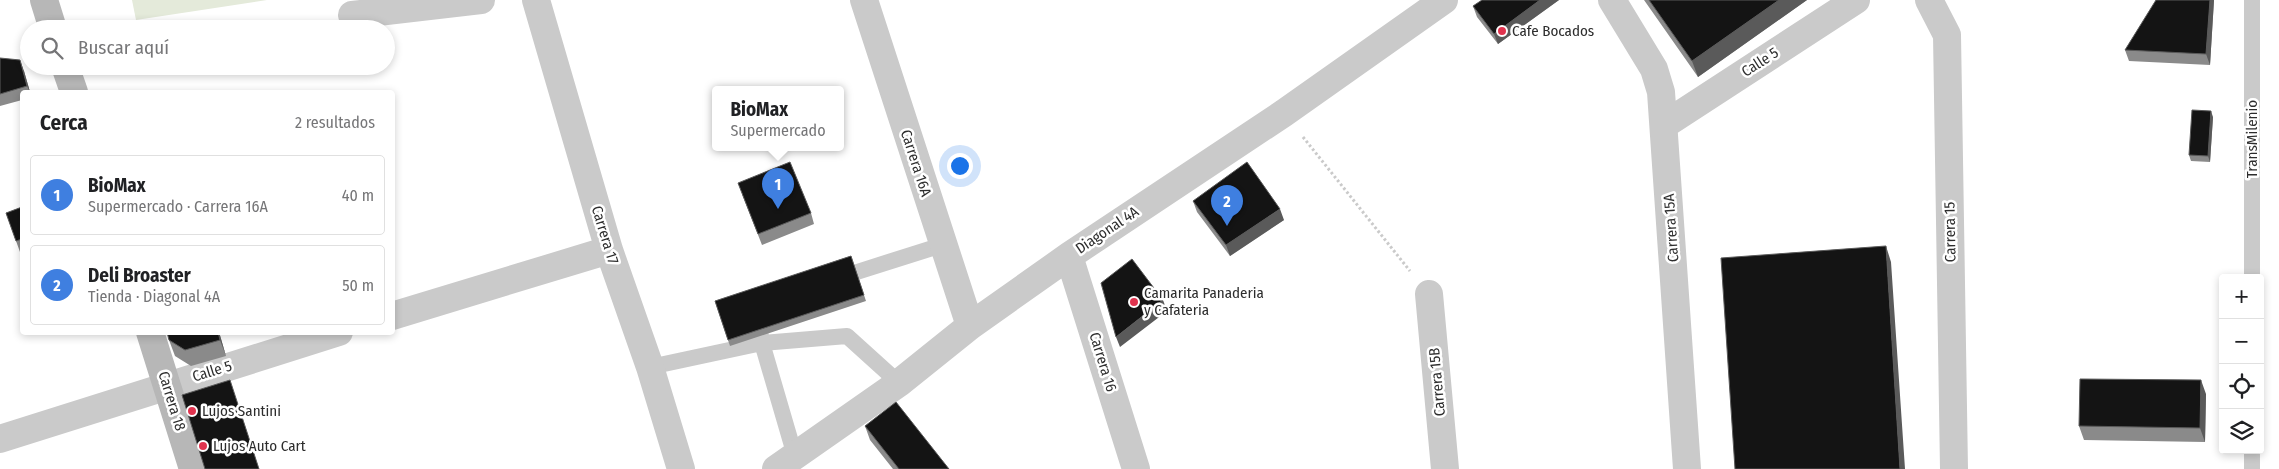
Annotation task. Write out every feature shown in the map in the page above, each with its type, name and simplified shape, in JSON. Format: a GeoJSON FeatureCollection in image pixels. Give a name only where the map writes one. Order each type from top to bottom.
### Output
{"type":"FeatureCollection","features":[{"type":"Feature","properties":{"kind":"street"},"geometry":{"type":"LineString","coordinates":[[44,0],[50,20]]}},
{"type":"Feature","properties":{"kind":"street"},"geometry":{"type":"LineString","coordinates":[[352,15],[481,0]]}},
{"type":"Feature","properties":{"kind":"street","name":"Carrera 17"},"geometry":{"type":"LineString","coordinates":[[536,0],[609,250],[650,367],[681,469]]}},
{"type":"Feature","properties":{"kind":"street","name":"Carrera 16A"},"geometry":{"type":"LineString","coordinates":[[864,0],[942,245],[970,326]]}},
{"type":"Feature","properties":{"kind":"street","name":"Diagonal 4A"},"geometry":{"type":"LineString","coordinates":[[786,463],[899,383],[970,326],[1069,256],[1284,113],[1444,0]]}},
{"type":"Feature","properties":{"kind":"street","name":"Carrera 15A"},"geometry":{"type":"LineString","coordinates":[[1612,0],[1654,69],[1661,92],[1687,469]]}},
{"type":"Feature","properties":{"kind":"street","name":"Calle 5"},"geometry":{"type":"LineString","coordinates":[[1664,125],[1856,0]]}},
{"type":"Feature","properties":{"kind":"street","name":"Carrera 15"},"geometry":{"type":"LineString","coordinates":[[1929,0],[1947,35],[1954,469]]}},
{"type":"Feature","properties":{"kind":"street"},"geometry":{"type":"LineString","coordinates":[[68,75],[73,90]]}},
{"type":"Feature","properties":{"kind":"street"},"geometry":{"type":"LineString","coordinates":[[395,315],[609,250]]}},
{"type":"Feature","properties":{"kind":"street","name":"Carrera 16"},"geometry":{"type":"LineString","coordinates":[[1069,256],[1136,469]]}},
{"type":"Feature","properties":{"kind":"street","name":"Carrera 15B"},"geometry":{"type":"LineString","coordinates":[[1428,294],[1445,469]]}},
{"type":"Feature","properties":{"kind":"street","name":"Carrera 18"},"geometry":{"type":"LineString","coordinates":[[151,335],[193,469]]}},
{"type":"Feature","properties":{"kind":"street","name":"Calle 5"},"geometry":{"type":"LineString","coordinates":[[0,439],[329,335]]}},
{"type":"Feature","properties":{"kind":"lane","name":"TransMilenio"},"geometry":{"type":"LineString","coordinates":[[2252,0],[2252,274]]}},
{"type":"Feature","properties":{"kind":"lane"},"geometry":{"type":"LineString","coordinates":[[857,272],[942,245]]}},
{"type":"Feature","properties":{"kind":"lane"},"geometry":{"type":"LineString","coordinates":[[650,367],[762,339],[847,336],[899,383]]}},
{"type":"Feature","properties":{"kind":"lane"},"geometry":{"type":"LineString","coordinates":[[762,339],[786,463]]}},
{"type":"Feature","properties":{"kind":"lane"},"geometry":{"type":"LineString","coordinates":[[2252,454],[2252,469]]}},
{"type":"Feature","properties":{"kind":"path"},"geometry":{"type":"LineString","coordinates":[[1284,113],[1428,294]]}},
{"type":"Feature","properties":{"kind":"green space"},"geometry":{"type":"Polygon","coordinates":[[[132,0],[267,0],[136,20],[132,0]]]}},
{"type":"Feature","properties":{"kind":"building"},"geometry":{"type":"Polygon","coordinates":[[[1482,0],[1540,0],[1494,34],[1473,6],[1482,0]]]}},
{"type":"Feature","properties":{"kind":"building"},"geometry":{"type":"Polygon","coordinates":[[[1649,0],[1779,0],[1692,61],[1649,0]]]}},
{"type":"Feature","properties":{"kind":"building"},"geometry":{"type":"Polygon","coordinates":[[[2156,0],[2210,0],[2206,54],[2125,50],[2156,0]]]}},
{"type":"Feature","properties":{"kind":"building"},"geometry":{"type":"Polygon","coordinates":[[[0,58],[20,60],[20,75],[24,75],[27,86],[0,94],[0,58]]]}},
{"type":"Feature","properties":{"kind":"building"},"geometry":{"type":"Polygon","coordinates":[[[2192,110],[2211,111],[2208,156],[2189,155],[2192,110]]]}},
{"type":"Feature","properties":{"kind":"building"},"geometry":{"type":"Polygon","coordinates":[[[790,162],[811,213],[758,234],[738,183],[790,162]]]}},
{"type":"Feature","properties":{"kind":"building"},"geometry":{"type":"Polygon","coordinates":[[[1247,162],[1280,209],[1226,245],[1193,201],[1247,162]]]}},
{"type":"Feature","properties":{"kind":"building"},"geometry":{"type":"Polygon","coordinates":[[[20,208],[20,240],[16,241],[6,213],[20,208]]]}},
{"type":"Feature","properties":{"kind":"building"},"geometry":{"type":"Polygon","coordinates":[[[1886,246],[1900,469],[1735,469],[1721,258],[1886,246]]]}},
{"type":"Feature","properties":{"kind":"building"},"geometry":{"type":"Polygon","coordinates":[[[851,256],[864,295],[728,340],[715,301],[851,256]]]}},
{"type":"Feature","properties":{"kind":"building","name":"Camarita Panaderia y Cafateria"},"geometry":{"type":"Polygon","coordinates":[[[1132,259],[1163,300],[1116,337],[1101,283],[1132,259]]]}},
{"type":"Feature","properties":{"kind":"building"},"geometry":{"type":"Polygon","coordinates":[[[168,335],[219,335],[220,340],[185,350],[169,340],[168,335]]]}},
{"type":"Feature","properties":{"kind":"building"},"geometry":{"type":"Polygon","coordinates":[[[2080,379],[2201,380],[2200,428],[2079,426],[2080,379]]]}},
{"type":"Feature","properties":{"kind":"building"},"geometry":{"type":"Polygon","coordinates":[[[230,380],[259,469],[205,469],[182,395],[230,380]]]}},
{"type":"Feature","properties":{"kind":"building"},"geometry":{"type":"Polygon","coordinates":[[[896,402],[949,469],[899,469],[865,426],[896,402]]]}},
{"type":"Feature","properties":{"kind":"place","name":"Cafe Bocados"},"geometry":{"type":"Point","coordinates":[1502,31]}},
{"type":"Feature","properties":{"kind":"place","name":"BioMax"},"geometry":{"type":"Point","coordinates":[778,209]}},
{"type":"Feature","properties":{"kind":"place","name":"Deli Broaster"},"geometry":{"type":"Point","coordinates":[1227,226]}},
{"type":"Feature","properties":{"kind":"place","name":"Camarita Panaderia y Cafateria"},"geometry":{"type":"Point","coordinates":[1134,302]}},
{"type":"Feature","properties":{"kind":"place","name":"Lujos Santini"},"geometry":{"type":"Point","coordinates":[192,411]}},
{"type":"Feature","properties":{"kind":"place","name":"Lujos Auto Cart"},"geometry":{"type":"Point","coordinates":[203,446]}}]}
